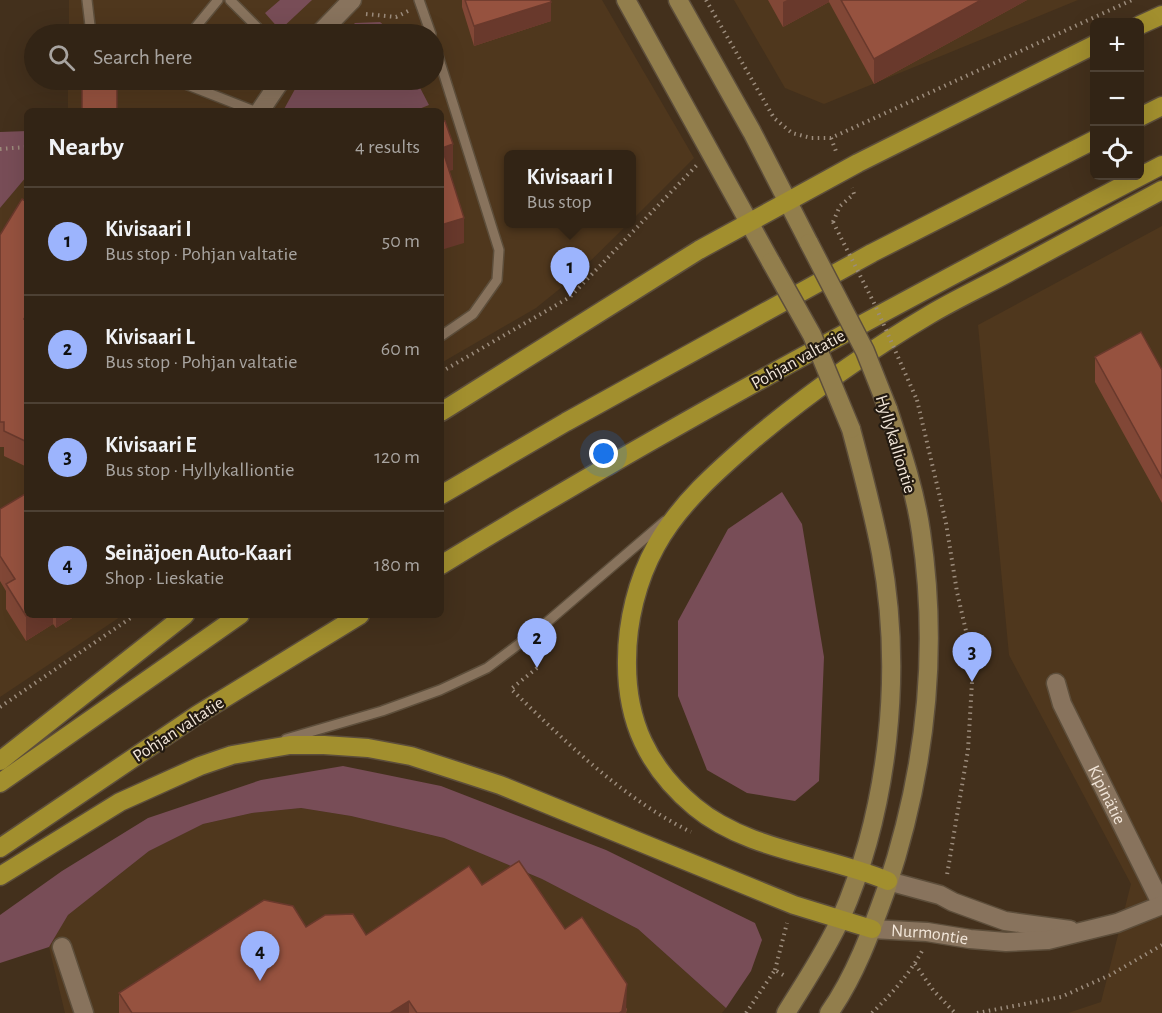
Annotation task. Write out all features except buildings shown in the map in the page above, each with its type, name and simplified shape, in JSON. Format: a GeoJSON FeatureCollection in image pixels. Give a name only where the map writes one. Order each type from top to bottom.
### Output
{"type":"FeatureCollection","features":[{"type":"Feature","properties":{"kind":"highway"},"geometry":{"type":"LineString","coordinates":[[1144,23],[1162,15]]}},
{"type":"Feature","properties":{"kind":"highway"},"geometry":{"type":"LineString","coordinates":[[444,410],[699,250],[858,163],[1090,47]]}},
{"type":"Feature","properties":{"kind":"highway"},"geometry":{"type":"LineString","coordinates":[[1144,115],[1162,106]]}},
{"type":"Feature","properties":{"kind":"highway"},"geometry":{"type":"LineString","coordinates":[[444,493],[566,422],[872,253],[1090,143]]}},
{"type":"Feature","properties":{"kind":"highway","name":"Pohjan valtatie"},"geometry":{"type":"LineString","coordinates":[[444,564],[748,387],[930,287],[1162,165]]}},
{"type":"Feature","properties":{"kind":"highway"},"geometry":{"type":"LineString","coordinates":[[888,881],[860,869],[759,841],[723,825],[696,808],[674,787],[643,744],[630,710],[626,680],[627,633],[639,587],[656,546],[690,499],[730,460],[792,408],[918,322],[1162,190]]}},
{"type":"Feature","properties":{"kind":"highway"},"geometry":{"type":"LineString","coordinates":[[0,762],[181,618]]}},
{"type":"Feature","properties":{"kind":"highway"},"geometry":{"type":"LineString","coordinates":[[0,783],[236,618]]}},
{"type":"Feature","properties":{"kind":"highway","name":"Pohjan valtatie"},"geometry":{"type":"LineString","coordinates":[[0,848],[197,715],[355,618]]}},
{"type":"Feature","properties":{"kind":"highway"},"geometry":{"type":"LineString","coordinates":[[0,876],[120,802],[200,766],[232,755],[290,745],[324,745],[368,748],[411,756],[500,785],[794,905],[872,929]]}},
{"type":"Feature","properties":{"kind":"main road"},"geometry":{"type":"LineString","coordinates":[[626,0],[812,335],[851,429],[867,487],[881,555],[890,628],[889,703],[883,769],[874,822],[860,869],[840,921],[786,1013]]}},
{"type":"Feature","properties":{"kind":"main road","name":"Hyllykalliontie"},"geometry":{"type":"LineString","coordinates":[[678,0],[752,132],[865,351],[906,464],[921,531],[927,588],[929,657],[926,714],[916,780],[900,848],[872,929]]}},
{"type":"Feature","properties":{"kind":"main road","name":"Nurmontie"},"geometry":{"type":"LineString","coordinates":[[829,1013],[857,964],[872,929]]}},
{"type":"Feature","properties":{"kind":"street"},"geometry":{"type":"LineString","coordinates":[[329,24],[351,1]]}},
{"type":"Feature","properties":{"kind":"street"},"geometry":{"type":"LineString","coordinates":[[261,108],[273,90]]}},
{"type":"Feature","properties":{"kind":"street","name":"Kipinätie"},"geometry":{"type":"LineString","coordinates":[[1056,683],[1062,704],[1162,905]]}},
{"type":"Feature","properties":{"kind":"street","name":"Nurmontie"},"geometry":{"type":"LineString","coordinates":[[888,881],[940,895],[1005,921],[1081,931]]}},
{"type":"Feature","properties":{"kind":"street","name":"Nurmontie"},"geometry":{"type":"LineString","coordinates":[[872,929],[927,932],[1006,942],[1048,940],[1117,923],[1162,905]]}},
{"type":"Feature","properties":{"kind":"street"},"geometry":{"type":"LineString","coordinates":[[62,947],[84,1013]]}},
{"type":"Feature","properties":{"kind":"lane"},"geometry":{"type":"LineString","coordinates":[[87,0],[90,24]]}},
{"type":"Feature","properties":{"kind":"lane"},"geometry":{"type":"LineString","coordinates":[[198,24],[218,0]]}},
{"type":"Feature","properties":{"kind":"lane"},"geometry":{"type":"LineString","coordinates":[[230,0],[254,24]]}},
{"type":"Feature","properties":{"kind":"lane"},"geometry":{"type":"LineString","coordinates":[[428,24],[421,2],[432,0]]}},
{"type":"Feature","properties":{"kind":"lane"},"geometry":{"type":"LineString","coordinates":[[444,75],[499,250],[497,280],[473,314],[444,334]]}},
{"type":"Feature","properties":{"kind":"lane"},"geometry":{"type":"LineString","coordinates":[[200,90],[246,108]]}},
{"type":"Feature","properties":{"kind":"lane"},"geometry":{"type":"LineString","coordinates":[[232,755],[382,711],[440,690],[487,668],[539,629],[690,499]]}},
{"type":"Feature","properties":{"kind":"path"},"geometry":{"type":"LineString","coordinates":[[706,0],[774,118],[792,133],[811,138],[831,138],[1132,0]]}},
{"type":"Feature","properties":{"kind":"path"},"geometry":{"type":"LineString","coordinates":[[351,1],[360,14],[396,17],[421,2]]}},
{"type":"Feature","properties":{"kind":"path"},"geometry":{"type":"LineString","coordinates":[[0,149],[24,147]]}},
{"type":"Feature","properties":{"kind":"path"},"geometry":{"type":"LineString","coordinates":[[636,228],[693,168]]}},
{"type":"Feature","properties":{"kind":"path"},"geometry":{"type":"LineString","coordinates":[[854,194],[840,206],[833,222],[875,305],[917,400]]}},
{"type":"Feature","properties":{"kind":"path"},"geometry":{"type":"LineString","coordinates":[[444,370],[570,297],[636,228]]}},
{"type":"Feature","properties":{"kind":"path"},"geometry":{"type":"LineString","coordinates":[[0,707],[131,618]]}},
{"type":"Feature","properties":{"kind":"path"},"geometry":{"type":"LineString","coordinates":[[537,668],[510,689],[595,768],[636,799],[693,833]]}},
{"type":"Feature","properties":{"kind":"path"},"geometry":{"type":"LineString","coordinates":[[775,970],[786,925],[794,905]]}},
{"type":"Feature","properties":{"kind":"path"},"geometry":{"type":"LineString","coordinates":[[977,1013],[1061,997],[1110,975],[1162,945]]}},
{"type":"Feature","properties":{"kind":"path"},"geometry":{"type":"LineString","coordinates":[[915,964],[933,990],[955,1013]]}},
{"type":"Feature","properties":{"kind":"shaded area"},"geometry":{"type":"Polygon","coordinates":[[[69,0],[602,0],[694,158],[636,216],[636,150],[504,150],[504,228],[624,228],[573,278],[536,308],[444,361],[444,108],[68,108],[68,90],[444,90],[444,24],[69,24],[69,0]]]}},
{"type":"Feature","properties":{"kind":"shaded area"},"geometry":{"type":"Polygon","coordinates":[[[280,0],[312,0],[286,24],[275,24],[265,13],[280,0]]]}},
{"type":"Feature","properties":{"kind":"shaded area"},"geometry":{"type":"Polygon","coordinates":[[[734,0],[1078,0],[824,104],[785,88],[734,0]]]}},
{"type":"Feature","properties":{"kind":"shaded area"},"geometry":{"type":"Polygon","coordinates":[[[380,22],[382,24],[354,24],[380,22]]]}},
{"type":"Feature","properties":{"kind":"shaded area"},"geometry":{"type":"Polygon","coordinates":[[[295,90],[421,90],[429,105],[422,108],[285,108],[295,90]]]}},
{"type":"Feature","properties":{"kind":"shaded area"},"geometry":{"type":"Polygon","coordinates":[[[24,131],[24,180],[0,208],[0,132],[24,131]]]}},
{"type":"Feature","properties":{"kind":"shaded area"},"geometry":{"type":"Polygon","coordinates":[[[24,180],[24,618],[118,618],[0,697],[0,208],[24,180]]]}},
{"type":"Feature","properties":{"kind":"shaded area"},"geometry":{"type":"Polygon","coordinates":[[[1162,226],[1162,1013],[1068,1013],[1101,1002],[1131,884],[1009,655],[978,325],[1162,226]]]}},
{"type":"Feature","properties":{"kind":"shaded area"},"geometry":{"type":"Polygon","coordinates":[[[782,492],[802,524],[824,657],[819,781],[795,801],[747,793],[707,770],[678,696],[678,621],[728,529],[782,492]]]}},
{"type":"Feature","properties":{"kind":"shaded area"},"geometry":{"type":"Polygon","coordinates":[[[343,766],[441,786],[606,850],[755,923],[762,940],[751,971],[726,1008],[638,929],[542,879],[444,838],[351,816],[301,808],[252,813],[203,824],[149,851],[68,915],[49,947],[0,963],[0,915],[62,871],[148,818],[261,780],[343,766]]]}},
{"type":"Feature","properties":{"kind":"shaded area"},"geometry":{"type":"Polygon","coordinates":[[[301,808],[351,816],[444,838],[542,879],[638,929],[726,1008],[722,1013],[65,1013],[49,947],[68,915],[149,851],[203,824],[252,813],[301,808]]]}},
{"type":"Feature","properties":{"kind":"place","name":"Kivisaari I"},"geometry":{"type":"Point","coordinates":[570,297]}},
{"type":"Feature","properties":{"kind":"place","name":"Kivisaari L"},"geometry":{"type":"Point","coordinates":[537,668]}},
{"type":"Feature","properties":{"kind":"place","name":"Kivisaari E"},"geometry":{"type":"Point","coordinates":[972,682]}},
{"type":"Feature","properties":{"kind":"place","name":"Seinäjoen Auto-Kaari"},"geometry":{"type":"Point","coordinates":[260,981]}}]}
